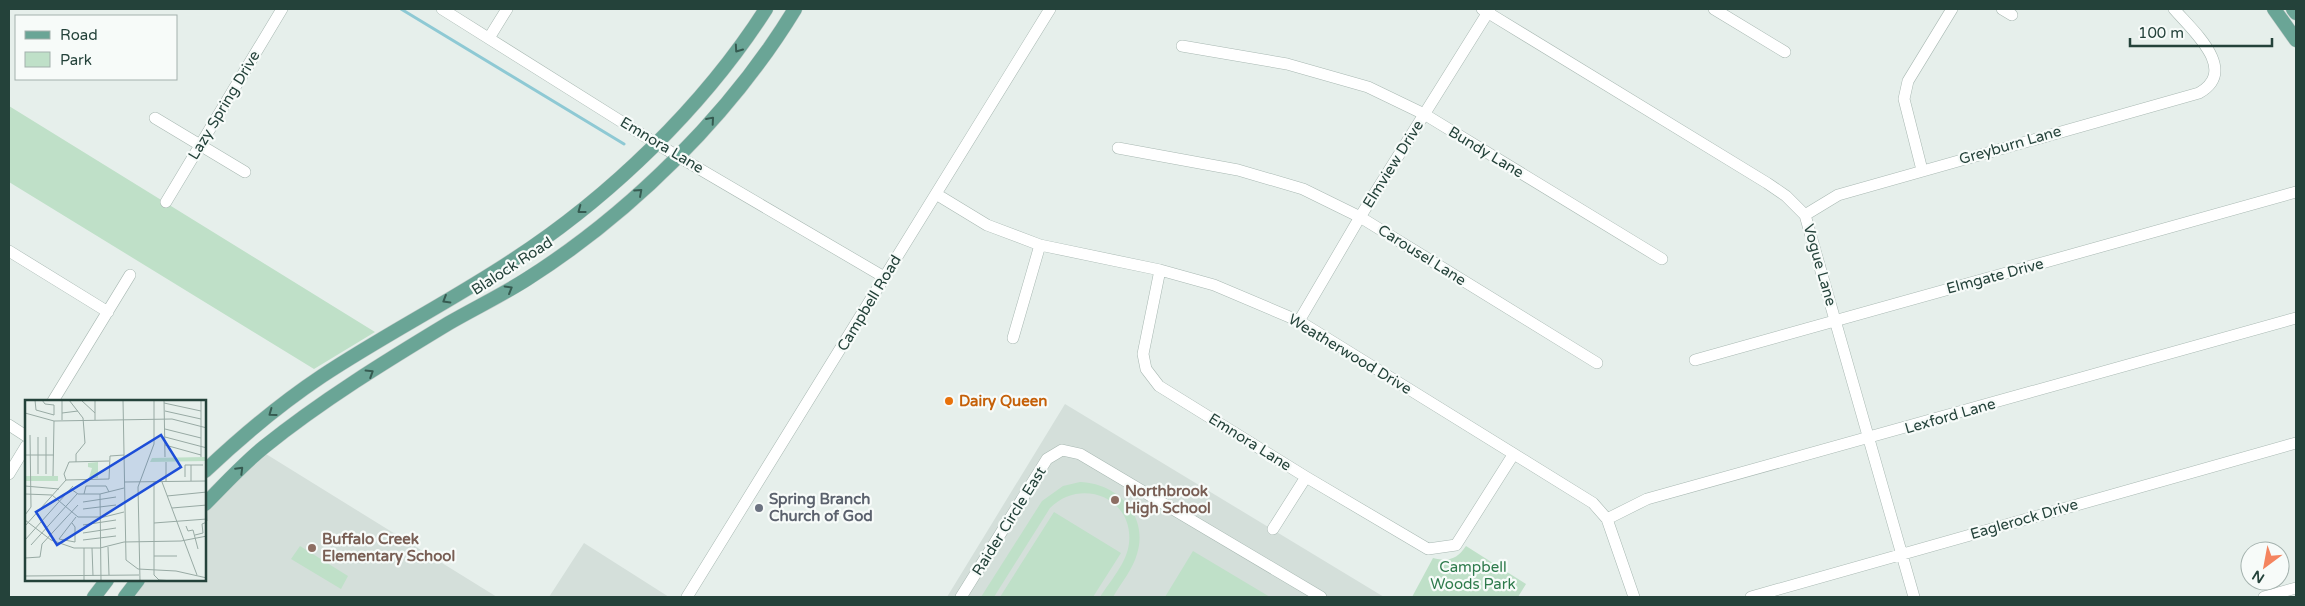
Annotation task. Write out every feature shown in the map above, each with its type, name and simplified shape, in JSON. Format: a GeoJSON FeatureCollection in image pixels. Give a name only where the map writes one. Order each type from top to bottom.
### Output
{"type":"FeatureCollection","features":[{"type":"Feature","properties":{"kind":"main road","name":"Blalock Road"},"geometry":{"type":"LineString","coordinates":[[206,470],[248,431],[322,376],[514,260],[587,205],[657,144],[713,84],[766,9]]}},
{"type":"Feature","properties":{"kind":"main road","name":"Blalock Road"},"geometry":{"type":"LineString","coordinates":[[206,503],[262,448],[346,388],[448,323],[527,278],[605,222],[679,156],[734,94],[795,9]]}},
{"type":"Feature","properties":{"kind":"main road"},"geometry":{"type":"LineString","coordinates":[[2274,9],[2295,36]]}},
{"type":"Feature","properties":{"kind":"main road"},"geometry":{"type":"LineString","coordinates":[[2293,9],[2296,13]]}},
{"type":"Feature","properties":{"kind":"main road"},"geometry":{"type":"LineString","coordinates":[[94,597],[106,581]]}},
{"type":"Feature","properties":{"kind":"main road"},"geometry":{"type":"LineString","coordinates":[[125,597],[137,581]]}},
{"type":"Feature","properties":{"kind":"street","name":"Lazy Spring Drive"},"geometry":{"type":"LineString","coordinates":[[166,202],[282,9]]}},
{"type":"Feature","properties":{"kind":"street","name":"Emnora Lane"},"geometry":{"type":"LineString","coordinates":[[442,9],[657,144],[884,278]]}},
{"type":"Feature","properties":{"kind":"street"},"geometry":{"type":"LineString","coordinates":[[489,38],[507,9]]}},
{"type":"Feature","properties":{"kind":"street","name":"Campbell Road"},"geometry":{"type":"LineString","coordinates":[[688,597],[715,550],[789,436],[1050,9]]}},
{"type":"Feature","properties":{"kind":"street"},"geometry":{"type":"LineString","coordinates":[[1714,9],[1784,52]]}},
{"type":"Feature","properties":{"kind":"street"},"geometry":{"type":"LineString","coordinates":[[1922,170],[1904,99],[1908,82],[1952,9]]}},
{"type":"Feature","properties":{"kind":"street","name":"Greyburn Lane"},"geometry":{"type":"LineString","coordinates":[[1805,215],[1838,195],[2199,93],[2209,87],[2215,78],[2216,66],[2210,53],[2174,9]]}},
{"type":"Feature","properties":{"kind":"street","name":"Elmview Drive"},"geometry":{"type":"LineString","coordinates":[[1299,320],[1486,10]]}},
{"type":"Feature","properties":{"kind":"street","name":"Vogue Lane"},"geometry":{"type":"LineString","coordinates":[[1486,10],[1767,183],[1786,196],[1805,215],[1914,597]]}},
{"type":"Feature","properties":{"kind":"street","name":"Bundy Lane"},"geometry":{"type":"LineString","coordinates":[[1182,46],[1287,64],[1368,87],[1424,114],[1662,259]]}},
{"type":"Feature","properties":{"kind":"street"},"geometry":{"type":"LineString","coordinates":[[155,118],[245,172]]}},
{"type":"Feature","properties":{"kind":"street","name":"Carousel Lane"},"geometry":{"type":"LineString","coordinates":[[1118,148],[1238,170],[1303,189],[1360,217],[1597,363]]}},
{"type":"Feature","properties":{"kind":"street","name":"Elmgate Drive"},"geometry":{"type":"LineString","coordinates":[[1695,360],[2296,192]]}},
{"type":"Feature","properties":{"kind":"street","name":"Weatherwood Drive"},"geometry":{"type":"LineString","coordinates":[[936,194],[987,225],[1040,245],[1160,270],[1214,284],[1299,320],[1592,503],[1607,519],[1634,597]]}},
{"type":"Feature","properties":{"kind":"street"},"geometry":{"type":"LineString","coordinates":[[1013,338],[1040,245]]}},
{"type":"Feature","properties":{"kind":"street"},"geometry":{"type":"LineString","coordinates":[[9,251],[108,312]]}},
{"type":"Feature","properties":{"kind":"street","name":"Emnora Lane"},"geometry":{"type":"LineString","coordinates":[[1160,270],[1144,354],[1146,369],[1158,386],[1428,549],[1456,545],[1513,455]]}},
{"type":"Feature","properties":{"kind":"street"},"geometry":{"type":"LineString","coordinates":[[54,400],[130,275]]}},
{"type":"Feature","properties":{"kind":"street","name":"Lexford Lane"},"geometry":{"type":"LineString","coordinates":[[1607,519],[1647,499],[1868,439],[2296,318]]}},
{"type":"Feature","properties":{"kind":"street"},"geometry":{"type":"LineString","coordinates":[[9,425],[25,435]]}},
{"type":"Feature","properties":{"kind":"street","name":"Eaglerock Drive"},"geometry":{"type":"LineString","coordinates":[[1752,597],[2296,443]]}},
{"type":"Feature","properties":{"kind":"street"},"geometry":{"type":"LineString","coordinates":[[9,474],[25,448]]}},
{"type":"Feature","properties":{"kind":"street","name":"Raider Circle East"},"geometry":{"type":"LineString","coordinates":[[961,597],[1047,459],[1062,450],[1080,454],[1320,597]]}},
{"type":"Feature","properties":{"kind":"street"},"geometry":{"type":"LineString","coordinates":[[1274,529],[1306,477]]}},
{"type":"Feature","properties":{"kind":"street"},"geometry":{"type":"LineString","coordinates":[[2264,597],[2296,588]]}},
{"type":"Feature","properties":{"kind":"shaded area","name":"Northbrook High School"},"geometry":{"type":"Polygon","coordinates":[[[1065,404],[1384,597],[947,597],[1065,404]]]}},
{"type":"Feature","properties":{"kind":"shaded area","name":"Buffalo Creek Elementary School"},"geometry":{"type":"Polygon","coordinates":[[[266,454],[497,597],[133,597],[146,581],[206,581],[206,512],[266,454]]]}},
{"type":"Feature","properties":{"kind":"shaded area"},"geometry":{"type":"Polygon","coordinates":[[[584,543],[669,597],[549,597],[584,543]]]}},
{"type":"Feature","properties":{"kind":"green space"},"geometry":{"type":"Polygon","coordinates":[[[9,106],[375,332],[314,369],[9,182],[9,106]]]}},
{"type":"Feature","properties":{"kind":"green space"},"geometry":{"type":"Polygon","coordinates":[[[1080,482],[1106,488],[1117,495],[1134,514],[1138,526],[1140,540],[1135,560],[1113,597],[1100,597],[1118,572],[1125,558],[1129,543],[1128,527],[1123,514],[1114,504],[1103,497],[1090,494],[1076,494],[1062,499],[1050,508],[994,597],[981,597],[1042,501],[1063,486],[1080,482]]]}},
{"type":"Feature","properties":{"kind":"green space"},"geometry":{"type":"Polygon","coordinates":[[[1054,512],[1121,553],[1093,597],[1000,597],[1054,512]]]}},
{"type":"Feature","properties":{"kind":"green space"},"geometry":{"type":"Polygon","coordinates":[[[300,546],[348,576],[341,589],[291,559],[300,546]]]}},
{"type":"Feature","properties":{"kind":"green space","name":"Campbell Woods Park"},"geometry":{"type":"Polygon","coordinates":[[[1466,546],[1526,584],[1518,597],[1412,597],[1433,558],[1444,560],[1456,557],[1466,546]]]}},
{"type":"Feature","properties":{"kind":"green space"},"geometry":{"type":"Polygon","coordinates":[[[1193,551],[1270,597],[1165,597],[1193,551]]]}},
{"type":"Feature","properties":{"kind":"waterway"},"geometry":{"type":"LineString","coordinates":[[401,9],[624,144]]}},
{"type":"Feature","properties":{"kind":"place","name":"Dairy Queen"},"geometry":{"type":"Point","coordinates":[949,401]}},
{"type":"Feature","properties":{"kind":"place","name":"Northbrook High School"},"geometry":{"type":"Point","coordinates":[1115,500]}},
{"type":"Feature","properties":{"kind":"place","name":"Spring Branch Church of God"},"geometry":{"type":"Point","coordinates":[759,508]}},
{"type":"Feature","properties":{"kind":"place","name":"Buffalo Creek Elementary School"},"geometry":{"type":"Point","coordinates":[312,548]}}]}
